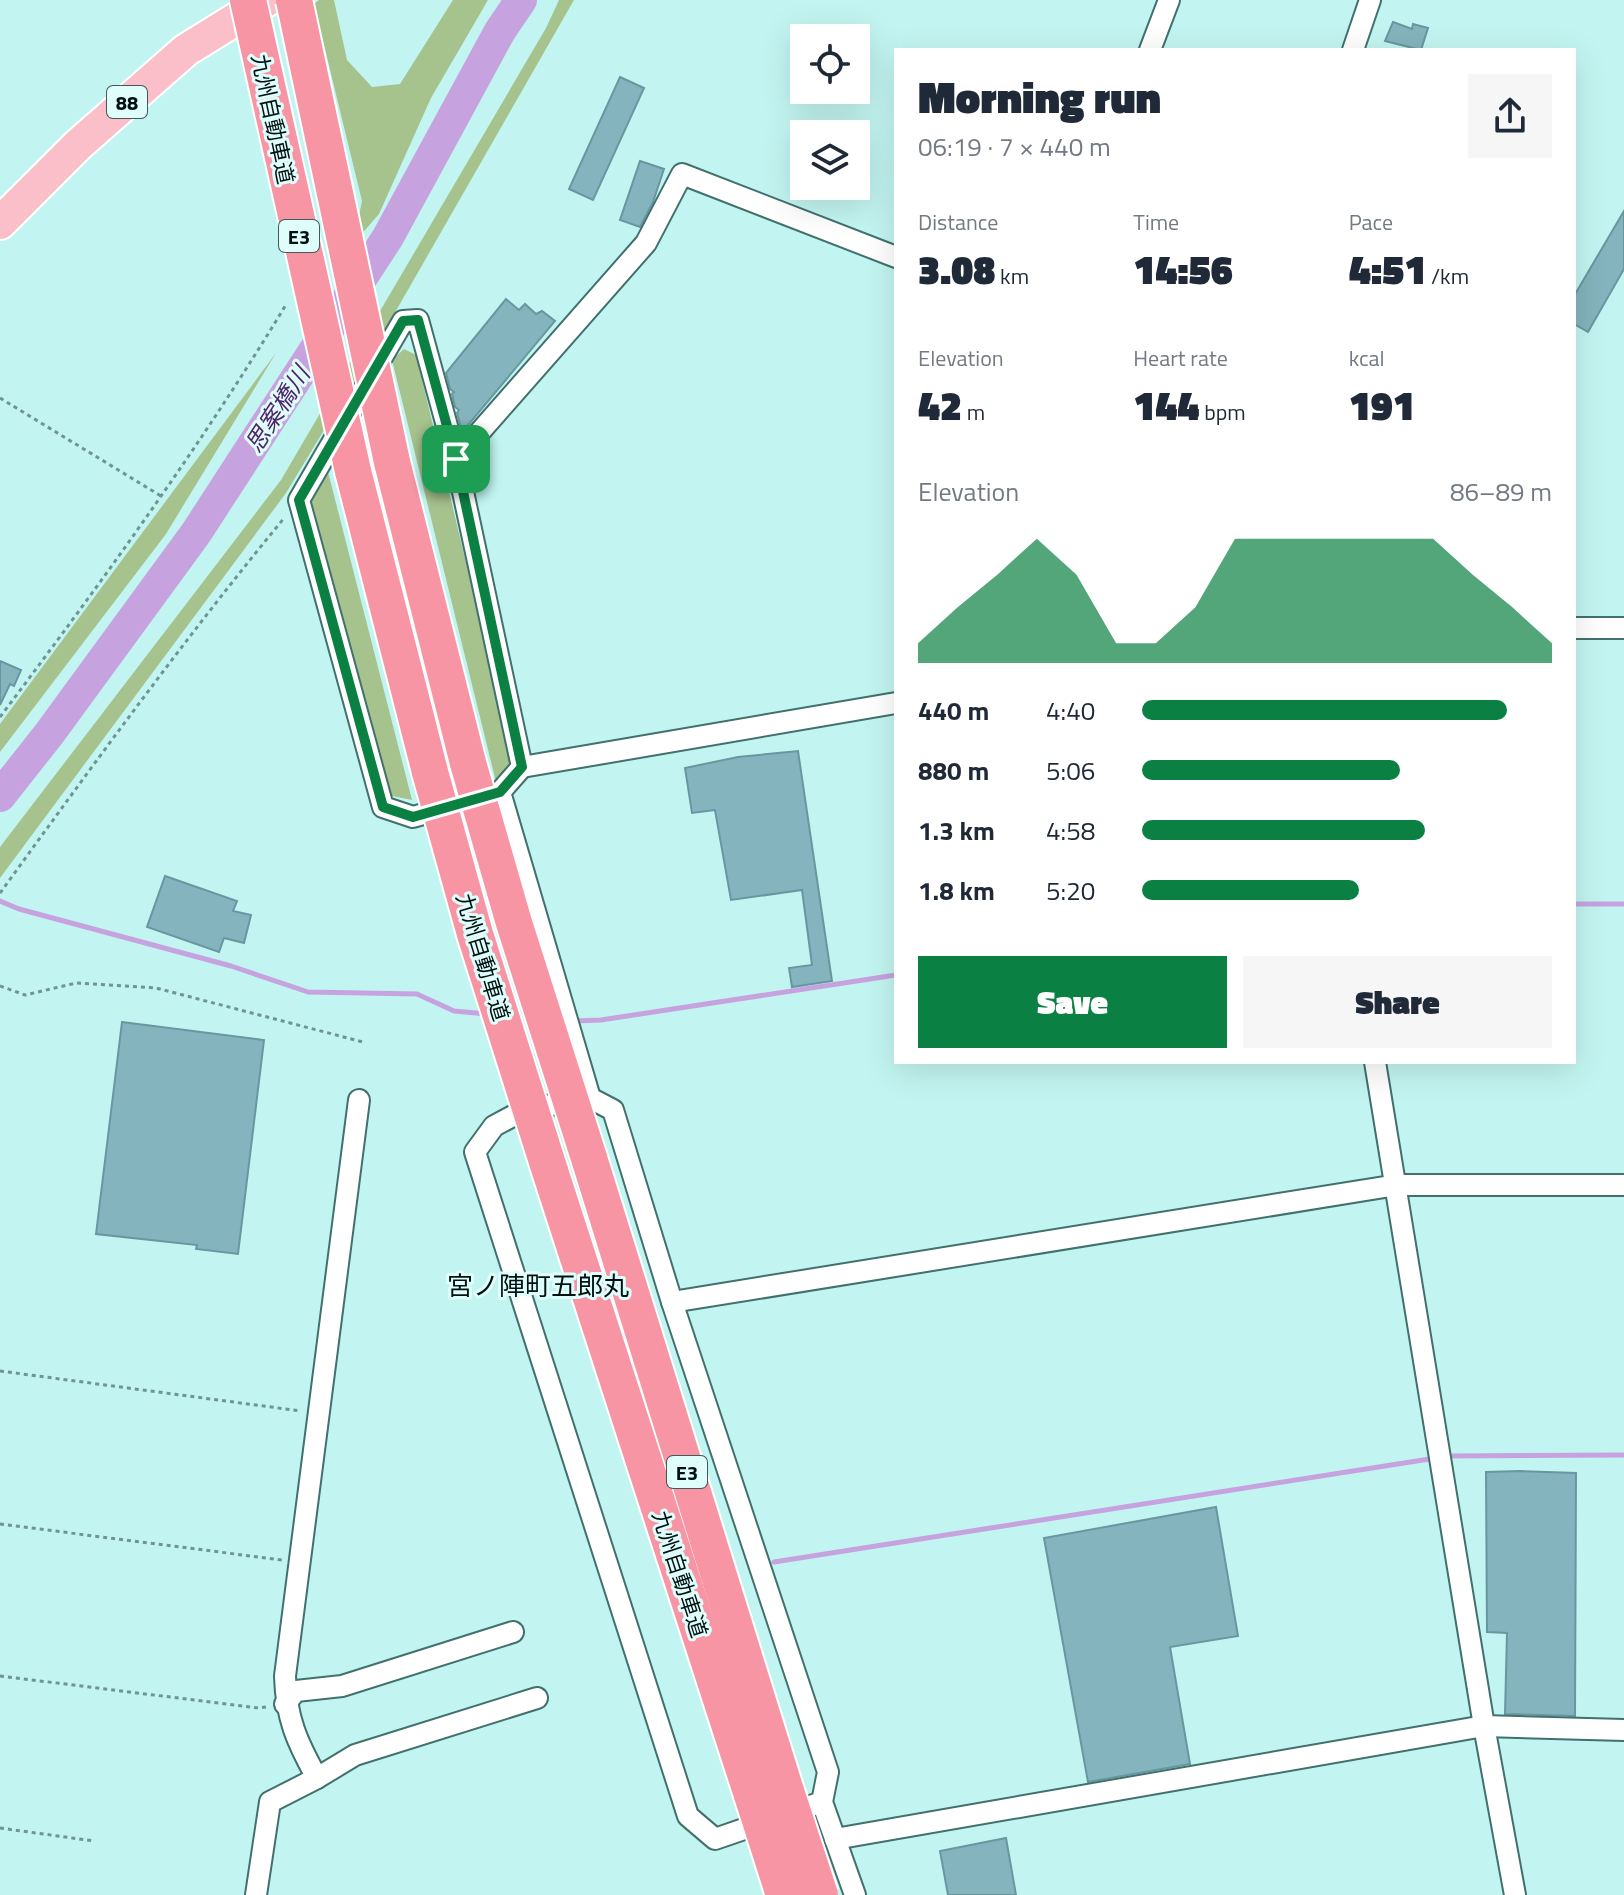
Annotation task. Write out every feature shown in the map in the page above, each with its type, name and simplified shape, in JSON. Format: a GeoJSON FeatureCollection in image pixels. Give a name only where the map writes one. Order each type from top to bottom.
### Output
{"type":"FeatureCollection","features":[{"type":"Feature","properties":{"kind":"highway","name":"九州自動車道"},"geometry":{"type":"LineString","coordinates":[[248,0],[353,471],[475,934],[550,1171],[768,1790],[820,1895]]}},
{"type":"Feature","properties":{"kind":"highway","name":"九州自動車道"},"geometry":{"type":"LineString","coordinates":[[294,0],[392,462],[468,763],[514,923],[589,1158],[768,1790],[784,1895]]}},
{"type":"Feature","properties":{"kind":"main road","name":"88"},"geometry":{"type":"LineString","coordinates":[[0,223],[78,145],[186,50],[267,0]]}},
{"type":"Feature","properties":{"kind":"street"},"geometry":{"type":"LineString","coordinates":[[1151,48],[1169,0]]}},
{"type":"Feature","properties":{"kind":"street"},"geometry":{"type":"LineString","coordinates":[[1354,48],[1370,0]]}},
{"type":"Feature","properties":{"kind":"street"},"geometry":{"type":"LineString","coordinates":[[456,459],[646,243],[682,174],[894,256]]}},
{"type":"Feature","properties":{"kind":"street"},"geometry":{"type":"LineString","coordinates":[[522,767],[456,459],[418,320],[403,321],[299,500],[383,807],[413,817],[500,792],[522,767],[894,703]]}},
{"type":"Feature","properties":{"kind":"street"},"geometry":{"type":"LineString","coordinates":[[1576,628],[1624,628]]}},
{"type":"Feature","properties":{"kind":"street"},"geometry":{"type":"LineString","coordinates":[[500,792],[590,1098]]}},
{"type":"Feature","properties":{"kind":"street"},"geometry":{"type":"LineString","coordinates":[[1375,1064],[1484,1726],[1515,1895]]}},
{"type":"Feature","properties":{"kind":"street"},"geometry":{"type":"LineString","coordinates":[[822,1802],[715,1839],[688,1816],[475,1152],[494,1126],[524,1110],[590,1098],[613,1110],[672,1302],[828,1772],[822,1802],[855,1895]]}},
{"type":"Feature","properties":{"kind":"street"},"geometry":{"type":"LineString","coordinates":[[317,1778],[296,1741],[285,1704],[285,1676],[359,1100]]}},
{"type":"Feature","properties":{"kind":"street"},"geometry":{"type":"LineString","coordinates":[[672,1302],[1397,1185],[1624,1185]]}},
{"type":"Feature","properties":{"kind":"street"},"geometry":{"type":"LineString","coordinates":[[285,1704],[296,1691],[342,1686],[513,1632]]}},
{"type":"Feature","properties":{"kind":"street"},"geometry":{"type":"LineString","coordinates":[[256,1895],[270,1802],[355,1755],[537,1698]]}},
{"type":"Feature","properties":{"kind":"street"},"geometry":{"type":"LineString","coordinates":[[835,1839],[1484,1726],[1624,1730]]}},
{"type":"Feature","properties":{"kind":"path"},"geometry":{"type":"LineString","coordinates":[[0,717],[116,562],[289,301]]}},
{"type":"Feature","properties":{"kind":"path"},"geometry":{"type":"LineString","coordinates":[[0,398],[161,496]]}},
{"type":"Feature","properties":{"kind":"path"},"geometry":{"type":"LineString","coordinates":[[0,893],[210,607],[299,500]]}},
{"type":"Feature","properties":{"kind":"path"},"geometry":{"type":"LineString","coordinates":[[0,986],[25,995],[76,983],[156,988],[363,1042]]}},
{"type":"Feature","properties":{"kind":"path"},"geometry":{"type":"LineString","coordinates":[[0,1371],[318,1414]]}},
{"type":"Feature","properties":{"kind":"path"},"geometry":{"type":"LineString","coordinates":[[0,1524],[298,1562]]}},
{"type":"Feature","properties":{"kind":"path"},"geometry":{"type":"LineString","coordinates":[[0,1676],[259,1708],[285,1704]]}},
{"type":"Feature","properties":{"kind":"path"},"geometry":{"type":"LineString","coordinates":[[0,1828],[94,1841]]}},
{"type":"Feature","properties":{"kind":"green space"},"geometry":{"type":"Polygon","coordinates":[[[319,0],[334,0],[347,60],[372,87],[400,84],[453,0],[488,0],[431,98],[379,214],[353,244],[362,201],[314,4],[319,0]]]}},
{"type":"Feature","properties":{"kind":"green space"},"geometry":{"type":"Polygon","coordinates":[[[559,0],[574,0],[393,316],[286,493],[0,878],[0,847],[281,480],[546,28],[559,0]]]}},
{"type":"Feature","properties":{"kind":"green space"},"geometry":{"type":"Polygon","coordinates":[[[404,349],[416,355],[512,753],[508,771],[496,782],[392,360],[404,349]]]}},
{"type":"Feature","properties":{"kind":"green space"},"geometry":{"type":"Polygon","coordinates":[[[276,353],[166,534],[0,752],[0,724],[276,353]]]}},
{"type":"Feature","properties":{"kind":"green space"},"geometry":{"type":"Polygon","coordinates":[[[327,468],[412,800],[387,795],[309,496],[327,468]]]}},
{"type":"Feature","properties":{"kind":"building"},"geometry":{"type":"Polygon","coordinates":[[[1393,22],[1412,29],[1413,24],[1428,28],[1422,48],[1385,41],[1393,22]]]}},
{"type":"Feature","properties":{"kind":"building"},"geometry":{"type":"Polygon","coordinates":[[[620,77],[644,88],[593,200],[569,189],[620,77]]]}},
{"type":"Feature","properties":{"kind":"building"},"geometry":{"type":"Polygon","coordinates":[[[640,161],[664,169],[653,202],[640,227],[620,220],[640,161]]]}},
{"type":"Feature","properties":{"kind":"building"},"geometry":{"type":"Polygon","coordinates":[[[1624,211],[1624,269],[1588,332],[1576,325],[1576,293],[1624,211]]]}},
{"type":"Feature","properties":{"kind":"building"},"geometry":{"type":"Polygon","coordinates":[[[506,299],[519,310],[525,304],[536,314],[542,311],[555,321],[464,430],[446,373],[506,299]]]}},
{"type":"Feature","properties":{"kind":"building"},"geometry":{"type":"Polygon","coordinates":[[[0,661],[21,670],[0,705],[0,661]]]}},
{"type":"Feature","properties":{"kind":"building"},"geometry":{"type":"Polygon","coordinates":[[[798,751],[832,981],[792,987],[789,968],[812,965],[802,890],[731,900],[715,810],[692,813],[685,768],[738,757],[798,751]]]}},
{"type":"Feature","properties":{"kind":"building"},"geometry":{"type":"Polygon","coordinates":[[[165,876],[237,901],[233,911],[251,915],[244,943],[224,938],[219,952],[147,927],[165,876]]]}},
{"type":"Feature","properties":{"kind":"building"},"geometry":{"type":"Polygon","coordinates":[[[122,1022],[264,1040],[238,1254],[196,1249],[197,1245],[96,1234],[122,1022]]]}},
{"type":"Feature","properties":{"kind":"building"},"geometry":{"type":"Polygon","coordinates":[[[1486,1472],[1576,1473],[1575,1716],[1505,1714],[1507,1633],[1487,1632],[1486,1472]]]}},
{"type":"Feature","properties":{"kind":"building"},"geometry":{"type":"Polygon","coordinates":[[[1216,1507],[1238,1636],[1170,1647],[1190,1764],[1088,1782],[1044,1538],[1216,1507]]]}},
{"type":"Feature","properties":{"kind":"building"},"geometry":{"type":"Polygon","coordinates":[[[1006,1838],[1016,1895],[948,1895],[940,1851],[1006,1838]]]}},
{"type":"Feature","properties":{"kind":"waterway","name":"思案橋川"},"geometry":{"type":"LineString","coordinates":[[0,796],[196,533],[388,237],[500,31],[521,0]]}},
{"type":"Feature","properties":{"kind":"waterway"},"geometry":{"type":"LineString","coordinates":[[0,901],[19,909],[231,966],[308,992],[417,994],[454,1011],[487,1014]]}},
{"type":"Feature","properties":{"kind":"waterway"},"geometry":{"type":"LineString","coordinates":[[1576,904],[1624,904]]}},
{"type":"Feature","properties":{"kind":"waterway"},"geometry":{"type":"LineString","coordinates":[[573,1021],[601,1020],[894,975]]}},
{"type":"Feature","properties":{"kind":"waterway"},"geometry":{"type":"LineString","coordinates":[[1446,1456],[1624,1455]]}},
{"type":"Feature","properties":{"kind":"waterway"},"geometry":{"type":"LineString","coordinates":[[774,1562],[1436,1458]]}},
{"type":"Feature","properties":{"kind":"district","name":"宮ノ陣町五郎丸"},"geometry":{"type":"Point","coordinates":[538,1285]}},
{"type":"Feature","properties":{"kind":"route"},"geometry":{"type":"LineString","coordinates":[[418,320],[456,459],[522,767],[500,792],[413,817],[383,807],[299,500],[403,321],[418,320]]}}]}
